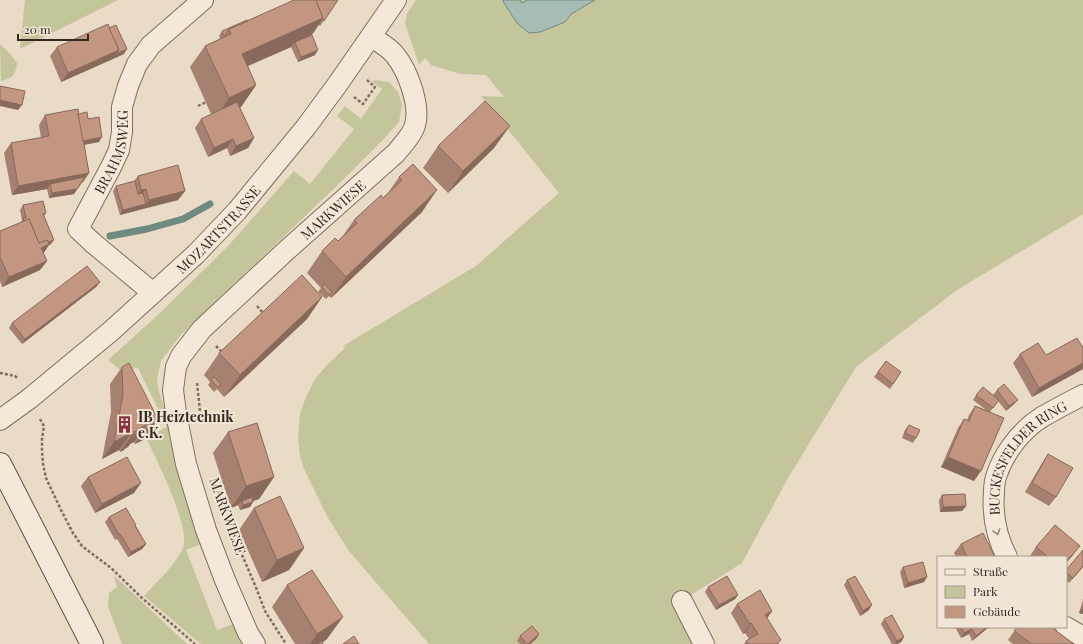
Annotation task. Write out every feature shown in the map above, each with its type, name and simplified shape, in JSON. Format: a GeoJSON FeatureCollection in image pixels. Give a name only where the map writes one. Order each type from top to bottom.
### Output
{"type":"FeatureCollection","features":[{"type":"Feature","properties":{"kind":"main road"},"geometry":{"type":"LineString","coordinates":[[0,464],[92,644]]}},
{"type":"Feature","properties":{"kind":"street","name":"BRAHMSWEG"},"geometry":{"type":"LineString","coordinates":[[153,294],[78,229],[119,150],[122,132],[122,107],[128,86],[138,64],[151,45],[203,0]]}},
{"type":"Feature","properties":{"kind":"street","name":"MOZARTSTRASSE"},"geometry":{"type":"LineString","coordinates":[[0,420],[29,399],[110,332],[196,254],[237,211],[306,127],[396,0]]}},
{"type":"Feature","properties":{"kind":"street","name":"MARKWIESE"},"geometry":{"type":"LineString","coordinates":[[255,644],[248,633],[225,580],[206,530],[186,464],[173,390],[176,367],[181,356],[202,330],[288,249],[396,153],[410,137],[414,126],[416,113],[414,93],[405,72],[395,55],[383,44],[371,37]]}},
{"type":"Feature","properties":{"kind":"street","name":"BUCKESFELDER RING"},"geometry":{"type":"LineString","coordinates":[[1006,556],[996,530],[993,517],[996,475],[1004,457],[1030,425],[1083,395]]}},
{"type":"Feature","properties":{"kind":"street"},"geometry":{"type":"LineString","coordinates":[[682,601],[704,644]]}},
{"type":"Feature","properties":{"kind":"street"},"geometry":{"type":"LineString","coordinates":[[1067,628],[1083,637]]}},
{"type":"Feature","properties":{"kind":"path"},"geometry":{"type":"LineString","coordinates":[[198,106],[206,102]]}},
{"type":"Feature","properties":{"kind":"path"},"geometry":{"type":"LineString","coordinates":[[176,367],[197,379],[202,425]]}},
{"type":"Feature","properties":{"kind":"path"},"geometry":{"type":"LineString","coordinates":[[29,399],[44,426],[42,452],[46,478],[73,533],[82,546],[111,568],[142,598],[195,644]]}},
{"type":"Feature","properties":{"kind":"path","name":"MARKWIESE"},"geometry":{"type":"LineString","coordinates":[[224,510],[231,521],[232,533],[265,611],[286,644]]}},
{"type":"Feature","properties":{"kind":"green space"},"geometry":{"type":"Polygon","coordinates":[[[25,0],[118,0],[20,49],[25,0]]]}},
{"type":"Feature","properties":{"kind":"green space"},"geometry":{"type":"Polygon","coordinates":[[[416,0],[1083,0],[1083,214],[957,290],[856,367],[788,478],[742,563],[675,605],[694,644],[429,644],[349,551],[328,518],[304,469],[300,456],[298,438],[300,413],[315,379],[345,348],[343,346],[476,266],[559,193],[481,96],[504,97],[486,75],[460,74],[431,65],[425,58],[419,65],[405,23],[407,14],[416,0]]]}},
{"type":"Feature","properties":{"kind":"green space"},"geometry":{"type":"Polygon","coordinates":[[[0,44],[17,63],[13,76],[1,81],[0,44]]]}},
{"type":"Feature","properties":{"kind":"green space"},"geometry":{"type":"Polygon","coordinates":[[[375,80],[389,82],[398,92],[402,104],[399,122],[349,174],[180,336],[161,361],[157,379],[159,392],[171,427],[201,544],[186,550],[217,630],[233,624],[245,644],[201,644],[144,596],[176,560],[183,548],[184,538],[182,525],[171,493],[146,438],[167,427],[138,368],[120,370],[108,360],[160,313],[229,245],[294,171],[310,184],[354,129],[337,116],[345,106],[361,119],[382,89],[371,81],[375,80]]]}},
{"type":"Feature","properties":{"kind":"green space"},"geometry":{"type":"Polygon","coordinates":[[[114,576],[187,644],[122,644],[108,607],[109,593],[117,587],[114,576]]]}},
{"type":"Feature","properties":{"kind":"shaded area"},"geometry":{"type":"Polygon","coordinates":[[[503,0],[520,0],[522,3],[527,0],[595,0],[571,14],[565,22],[540,32],[529,33],[517,23],[503,0]]]}},
{"type":"Feature","properties":{"kind":"building"},"geometry":{"type":"Polygon","coordinates":[[[294,0],[316,0],[323,18],[242,54],[256,85],[229,98],[205,46],[231,34],[229,29],[294,0]]]}},
{"type":"Feature","properties":{"kind":"building"},"geometry":{"type":"Polygon","coordinates":[[[316,0],[338,0],[324,21],[322,20],[323,18],[316,0]]]}},
{"type":"Feature","properties":{"kind":"building"},"geometry":{"type":"Polygon","coordinates":[[[247,20],[248,21],[229,29],[224,36],[222,31],[247,20]]]}},
{"type":"Feature","properties":{"kind":"building"},"geometry":{"type":"Polygon","coordinates":[[[108,24],[119,50],[68,73],[57,47],[108,24]]]}},
{"type":"Feature","properties":{"kind":"building"},"geometry":{"type":"Polygon","coordinates":[[[116,25],[127,49],[116,54],[119,50],[109,28],[116,25]]]}},
{"type":"Feature","properties":{"kind":"building"},"geometry":{"type":"Polygon","coordinates":[[[312,35],[318,50],[301,57],[295,42],[312,35]]]}},
{"type":"Feature","properties":{"kind":"building"},"geometry":{"type":"Polygon","coordinates":[[[0,86],[25,91],[22,105],[0,100],[0,86]]]}},
{"type":"Feature","properties":{"kind":"building"},"geometry":{"type":"Polygon","coordinates":[[[485,101],[510,126],[463,171],[438,146],[485,101]]]}},
{"type":"Feature","properties":{"kind":"building"},"geometry":{"type":"Polygon","coordinates":[[[237,102],[254,138],[236,146],[233,139],[214,148],[201,119],[237,102]]]}},
{"type":"Feature","properties":{"kind":"building"},"geometry":{"type":"Polygon","coordinates":[[[78,109],[89,173],[18,186],[11,143],[49,136],[45,115],[78,109]]]}},
{"type":"Feature","properties":{"kind":"building"},"geometry":{"type":"Polygon","coordinates":[[[87,112],[88,119],[99,117],[102,137],[83,141],[78,114],[87,112]]]}},
{"type":"Feature","properties":{"kind":"building"},"geometry":{"type":"Polygon","coordinates":[[[413,164],[437,190],[346,277],[322,251],[335,238],[338,241],[357,223],[354,220],[381,195],[383,198],[402,180],[399,177],[413,164]]]}},
{"type":"Feature","properties":{"kind":"building"},"geometry":{"type":"Polygon","coordinates":[[[178,165],[185,191],[149,200],[146,189],[141,190],[138,176],[178,165]]]}},
{"type":"Feature","properties":{"kind":"building"},"geometry":{"type":"Polygon","coordinates":[[[85,177],[77,189],[52,193],[50,184],[85,177]]]}},
{"type":"Feature","properties":{"kind":"building"},"geometry":{"type":"Polygon","coordinates":[[[135,181],[138,194],[143,193],[146,204],[123,210],[116,186],[135,181]]]}},
{"type":"Feature","properties":{"kind":"building"},"geometry":{"type":"Polygon","coordinates":[[[43,201],[46,213],[43,214],[54,240],[48,242],[47,240],[39,243],[29,219],[24,221],[23,218],[26,218],[23,205],[43,201]]]}},
{"type":"Feature","properties":{"kind":"building"},"geometry":{"type":"Polygon","coordinates":[[[29,219],[39,243],[47,240],[49,244],[41,248],[47,261],[9,277],[0,257],[0,231],[29,219]]]}},
{"type":"Feature","properties":{"kind":"building"},"geometry":{"type":"Polygon","coordinates":[[[87,266],[100,282],[25,339],[12,323],[87,266]]]}},
{"type":"Feature","properties":{"kind":"building"},"geometry":{"type":"Polygon","coordinates":[[[302,275],[322,297],[240,375],[219,353],[302,275]]]}},
{"type":"Feature","properties":{"kind":"building"},"geometry":{"type":"Polygon","coordinates":[[[325,284],[332,292],[329,295],[322,287],[325,284]]]}},
{"type":"Feature","properties":{"kind":"building"},"geometry":{"type":"Polygon","coordinates":[[[1077,338],[1083,348],[1083,363],[1039,388],[1020,354],[1038,343],[1046,355],[1077,338]]]}},
{"type":"Feature","properties":{"kind":"building"},"geometry":{"type":"Polygon","coordinates":[[[886,361],[901,372],[893,384],[878,372],[886,361]]]}},
{"type":"Feature","properties":{"kind":"building"},"geometry":{"type":"Polygon","coordinates":[[[129,363],[158,419],[154,421],[155,423],[147,427],[146,425],[139,429],[140,431],[134,431],[135,433],[132,435],[131,433],[114,442],[123,395],[122,367],[129,363]]]}},
{"type":"Feature","properties":{"kind":"building"},"geometry":{"type":"Polygon","coordinates":[[[214,377],[221,384],[218,387],[211,380],[214,377]]]}},
{"type":"Feature","properties":{"kind":"building"},"geometry":{"type":"Polygon","coordinates":[[[1004,384],[1018,400],[1009,406],[997,390],[1004,384]]]}},
{"type":"Feature","properties":{"kind":"building"},"geometry":{"type":"Polygon","coordinates":[[[983,387],[999,400],[993,408],[976,395],[983,387]]]}},
{"type":"Feature","properties":{"kind":"building"},"geometry":{"type":"Polygon","coordinates":[[[975,406],[1004,418],[981,471],[948,457],[964,419],[969,421],[975,406]]]}},
{"type":"Feature","properties":{"kind":"building"},"geometry":{"type":"Polygon","coordinates":[[[257,423],[274,477],[246,486],[228,432],[257,423]]]}},
{"type":"Feature","properties":{"kind":"building"},"geometry":{"type":"Polygon","coordinates":[[[909,425],[920,430],[916,438],[905,433],[909,425]]]}},
{"type":"Feature","properties":{"kind":"building"},"geometry":{"type":"Polygon","coordinates":[[[1048,454],[1073,468],[1056,497],[1032,483],[1048,454]]]}},
{"type":"Feature","properties":{"kind":"building"},"geometry":{"type":"Polygon","coordinates":[[[127,457],[141,483],[102,504],[88,477],[127,457]]]}},
{"type":"Feature","properties":{"kind":"building"},"geometry":{"type":"Polygon","coordinates":[[[965,494],[966,506],[943,507],[942,495],[965,494]]]}},
{"type":"Feature","properties":{"kind":"building"},"geometry":{"type":"Polygon","coordinates":[[[280,496],[304,548],[277,560],[254,508],[280,496]]]}},
{"type":"Feature","properties":{"kind":"building"},"geometry":{"type":"Polygon","coordinates":[[[252,497],[253,502],[243,505],[242,501],[252,497]]]}},
{"type":"Feature","properties":{"kind":"building"},"geometry":{"type":"Polygon","coordinates":[[[126,508],[146,544],[131,552],[109,517],[126,508]]]}},
{"type":"Feature","properties":{"kind":"building"},"geometry":{"type":"Polygon","coordinates":[[[1055,525],[1080,546],[1067,561],[1067,556],[1047,556],[1036,547],[1055,525]]]}},
{"type":"Feature","properties":{"kind":"building"},"geometry":{"type":"Polygon","coordinates":[[[983,533],[994,556],[967,556],[961,544],[983,533]]]}},
{"type":"Feature","properties":{"kind":"building"},"geometry":{"type":"Polygon","coordinates":[[[1083,550],[1083,566],[1073,578],[1067,573],[1067,569],[1083,550]]]}},
{"type":"Feature","properties":{"kind":"building"},"geometry":{"type":"Polygon","coordinates":[[[923,562],[927,577],[908,583],[903,567],[923,562]]]}},
{"type":"Feature","properties":{"kind":"building"},"geometry":{"type":"Polygon","coordinates":[[[312,570],[343,617],[317,634],[287,585],[312,570]]]}},
{"type":"Feature","properties":{"kind":"building"},"geometry":{"type":"Polygon","coordinates":[[[727,576],[738,595],[719,605],[708,587],[727,576]]]}},
{"type":"Feature","properties":{"kind":"building"},"geometry":{"type":"Polygon","coordinates":[[[855,576],[872,605],[863,611],[847,580],[855,576]]]}},
{"type":"Feature","properties":{"kind":"building"},"geometry":{"type":"Polygon","coordinates":[[[760,590],[772,611],[765,615],[781,640],[776,644],[748,644],[746,641],[758,634],[737,604],[760,590]]]}},
{"type":"Feature","properties":{"kind":"building"},"geometry":{"type":"Polygon","coordinates":[[[892,615],[904,637],[897,641],[884,619],[892,615]]]}},
{"type":"Feature","properties":{"kind":"building"},"geometry":{"type":"Polygon","coordinates":[[[532,626],[539,634],[527,644],[520,636],[532,626]]]}},
{"type":"Feature","properties":{"kind":"building"},"geometry":{"type":"Polygon","coordinates":[[[962,628],[986,628],[976,636],[972,629],[964,633],[962,628]]]}},
{"type":"Feature","properties":{"kind":"building"},"geometry":{"type":"Polygon","coordinates":[[[1016,628],[1052,628],[1074,644],[1032,644],[1014,631],[1016,628]]]}},
{"type":"Feature","properties":{"kind":"building"},"geometry":{"type":"Polygon","coordinates":[[[354,636],[359,644],[343,644],[354,636]]]}},
{"type":"Feature","properties":{"kind":"building"},"geometry":{"type":"Polygon","coordinates":[[[322,641],[323,644],[316,644],[322,641]]]}},
{"type":"Feature","properties":{"kind":"waterway"},"geometry":{"type":"LineString","coordinates":[[110,236],[147,229],[183,219],[210,204]]}},
{"type":"Feature","properties":{"kind":"place","name":"IB Heiztechnik e.K."},"geometry":{"type":"Point","coordinates":[125,424]}}]}
